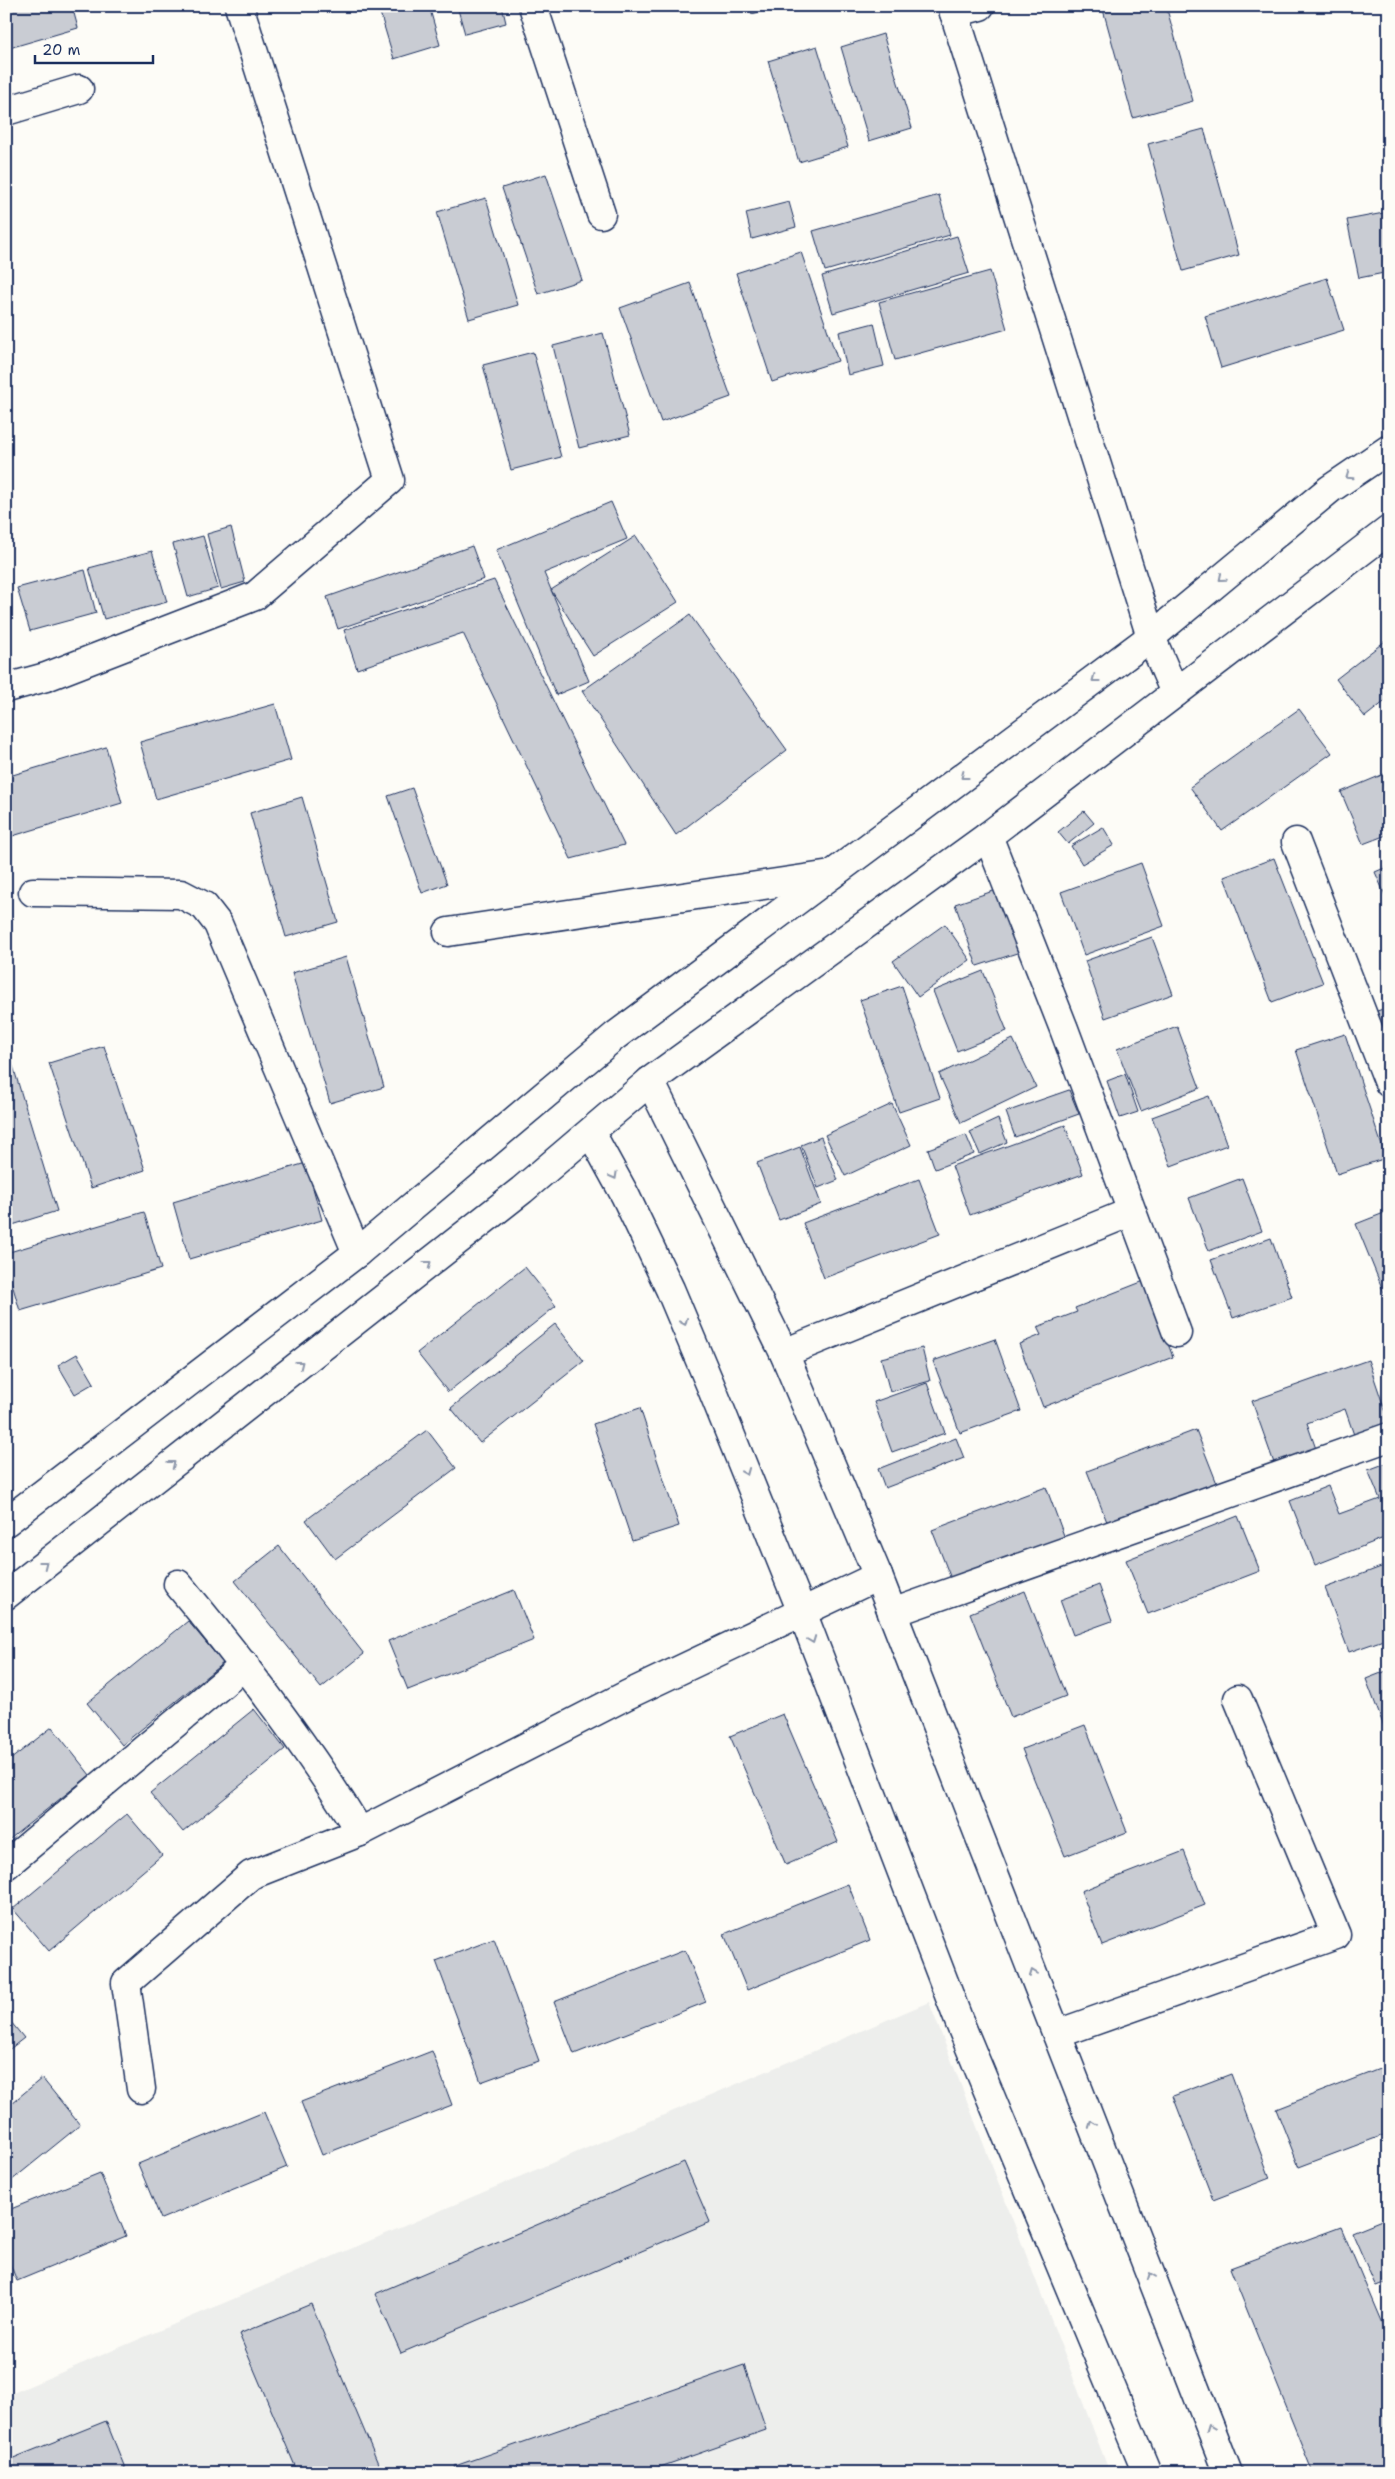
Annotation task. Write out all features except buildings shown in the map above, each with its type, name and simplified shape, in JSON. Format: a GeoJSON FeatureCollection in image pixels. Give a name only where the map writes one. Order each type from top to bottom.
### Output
{"type":"FeatureCollection","features":[{"type":"Feature","properties":{"kind":"street"},"geometry":{"type":"LineString","coordinates":[[6,688],[46,677],[255,596],[390,480],[238,6]]}},
{"type":"Feature","properties":{"kind":"street"},"geometry":{"type":"LineString","coordinates":[[533,6],[601,214]]}},
{"type":"Feature","properties":{"kind":"street"},"geometry":{"type":"LineString","coordinates":[[980,6],[953,10],[1151,637],[1175,692]]}},
{"type":"Feature","properties":{"kind":"street"},"geometry":{"type":"LineString","coordinates":[[6,111],[79,89]]}},
{"type":"Feature","properties":{"kind":"street"},"geometry":{"type":"LineString","coordinates":[[6,1522],[357,1253],[615,1036],[830,874],[1151,637],[1330,489],[1389,448]]}},
{"type":"Feature","properties":{"kind":"street"},"geometry":{"type":"LineString","coordinates":[[6,1595],[522,1190],[650,1081],[988,836],[1389,530]]}},
{"type":"Feature","properties":{"kind":"street"},"geometry":{"type":"LineString","coordinates":[[988,836],[1064,1029],[1177,1333]]}},
{"type":"Feature","properties":{"kind":"street"},"geometry":{"type":"LineString","coordinates":[[1296,842],[1389,1083]]}},
{"type":"Feature","properties":{"kind":"street"},"geometry":{"type":"LineString","coordinates":[[448,932],[830,874]]}},
{"type":"Feature","properties":{"kind":"street"},"geometry":{"type":"LineString","coordinates":[[33,892],[181,894],[204,906],[218,924],[357,1253]]}},
{"type":"Feature","properties":{"kind":"street"},"geometry":{"type":"LineString","coordinates":[[650,1081],[784,1353],[878,1576],[1228,2473]]}},
{"type":"Feature","properties":{"kind":"street"},"geometry":{"type":"LineString","coordinates":[[590,1133],[625,1195],[670,1289],[802,1612],[959,2021],[1147,2473]]}},
{"type":"Feature","properties":{"kind":"street"},"geometry":{"type":"LineString","coordinates":[[784,1353],[1131,1212]]}},
{"type":"Feature","properties":{"kind":"street"},"geometry":{"type":"LineString","coordinates":[[892,1613],[1389,1437]]}},
{"type":"Feature","properties":{"kind":"street"},"geometry":{"type":"LineString","coordinates":[[141,2089],[126,1983],[251,1875],[360,1832],[627,1695],[878,1576]]}},
{"type":"Feature","properties":{"kind":"street"},"geometry":{"type":"LineString","coordinates":[[178,1584],[245,1665],[324,1776],[360,1832]]}},
{"type":"Feature","properties":{"kind":"street"},"geometry":{"type":"LineString","coordinates":[[6,1865],[245,1665]]}},
{"type":"Feature","properties":{"kind":"street"},"geometry":{"type":"LineString","coordinates":[[1058,2034],[1336,1935],[1238,1699]]}},
{"type":"Feature","properties":{"kind":"shaded area"},"geometry":{"type":"Polygon","coordinates":[[[929,2002],[1110,2473],[6,2473],[6,2396],[929,2002]]]}}]}
